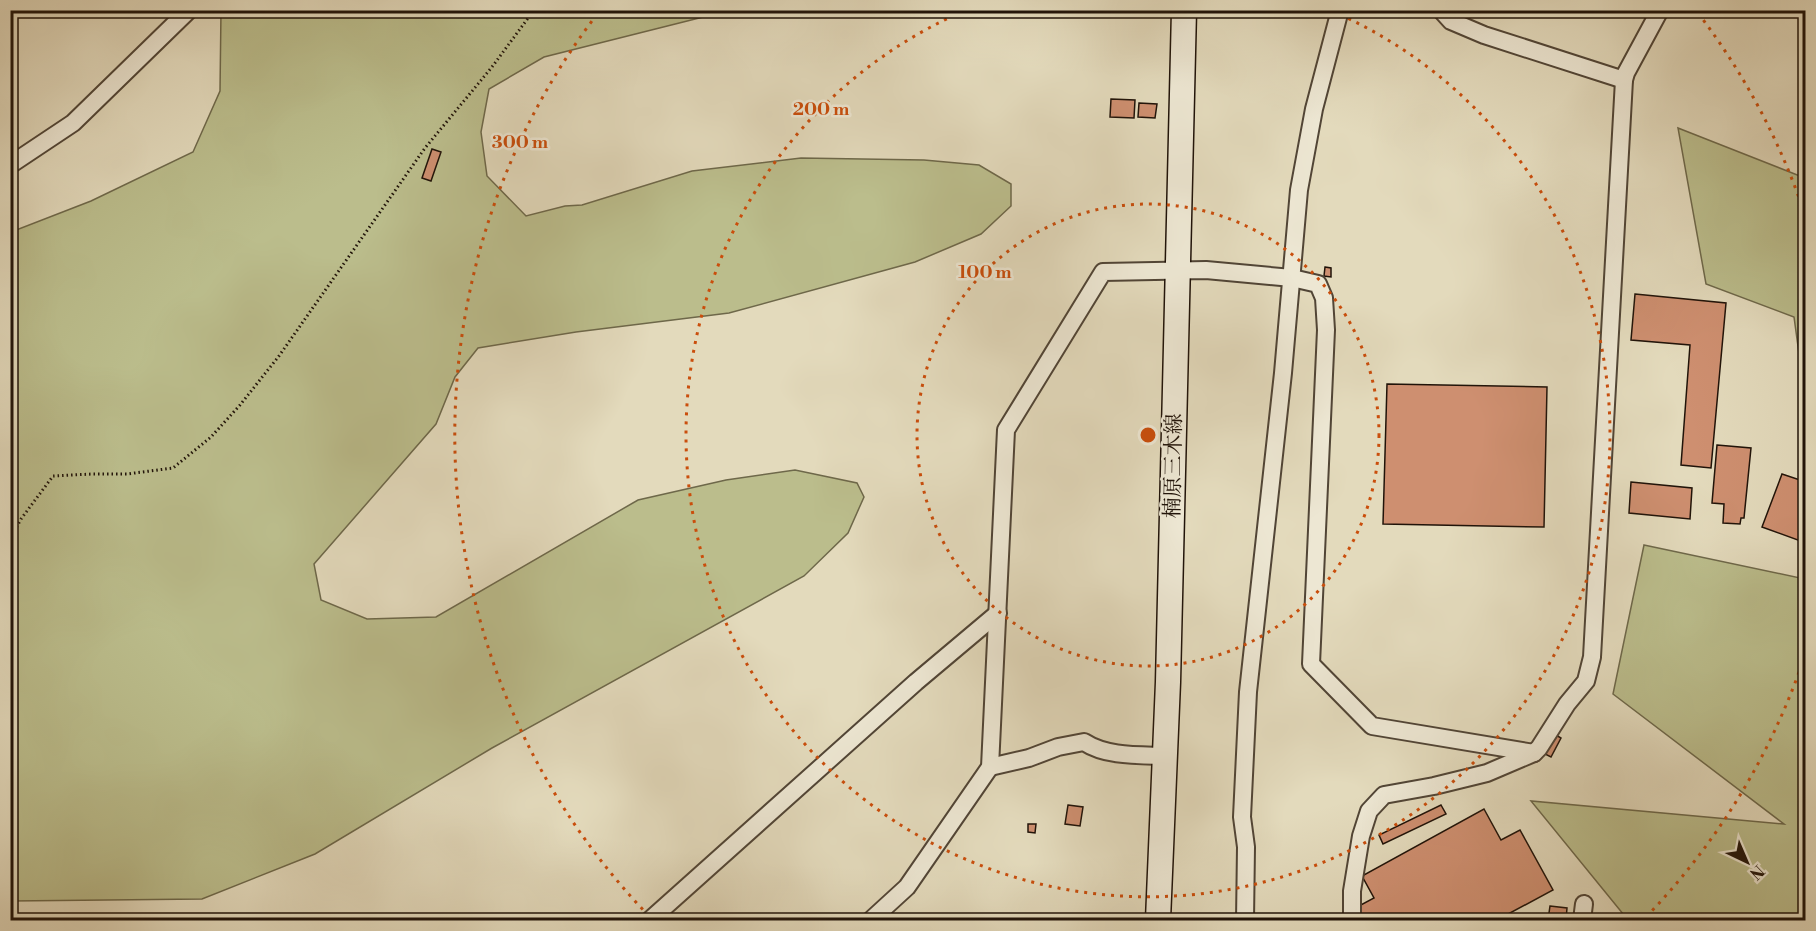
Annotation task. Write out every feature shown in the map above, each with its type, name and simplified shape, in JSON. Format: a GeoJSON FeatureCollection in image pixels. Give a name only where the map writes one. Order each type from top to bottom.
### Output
{"type":"FeatureCollection","features":[{"type":"Feature","properties":{"kind":"main road","name":"楠原三木線"},"geometry":{"type":"LineString","coordinates":[[1158,921],[1166,756],[1184,10]]}},
{"type":"Feature","properties":{"kind":"street"},"geometry":{"type":"LineString","coordinates":[[10,165],[73,123],[189,10]]}},
{"type":"Feature","properties":{"kind":"street"},"geometry":{"type":"LineString","coordinates":[[1245,921],[1246,847],[1242,816],[1248,692],[1263,570],[1299,190],[1314,109],[1340,10]]}},
{"type":"Feature","properties":{"kind":"street"},"geometry":{"type":"LineString","coordinates":[[1441,10],[1451,21],[1484,35],[1624,80]]}},
{"type":"Feature","properties":{"kind":"street"},"geometry":{"type":"LineString","coordinates":[[1352,921],[1352,891],[1361,836],[1369,811],[1384,795],[1487,773],[1534,753],[1567,704],[1586,681],[1592,657],[1624,80],[1660,10]]}},
{"type":"Feature","properties":{"kind":"street"},"geometry":{"type":"LineString","coordinates":[[871,921],[907,887],[990,767],[1006,430],[1103,272],[1206,270],[1292,278],[1317,284],[1324,298],[1326,330],[1311,664],[1372,726],[1534,753]]}},
{"type":"Feature","properties":{"kind":"street"},"geometry":{"type":"LineString","coordinates":[[650,921],[916,682],[998,613]]}},
{"type":"Feature","properties":{"kind":"street"},"geometry":{"type":"LineString","coordinates":[[990,767],[1029,758],[1058,747],[1084,742],[1094,748],[1122,753],[1166,756]]}},
{"type":"Feature","properties":{"kind":"path"},"geometry":{"type":"LineString","coordinates":[[10,539],[21,519],[54,476],[127,474],[173,468],[211,437],[279,356],[424,148],[492,67],[534,10]]}},
{"type":"Feature","properties":{"kind":"green space"},"geometry":{"type":"Polygon","coordinates":[[[221,11],[727,11],[544,57],[489,89],[481,132],[487,176],[526,216],[565,206],[582,205],[692,171],[801,158],[924,160],[979,165],[1011,184],[1011,206],[981,234],[915,262],[729,313],[576,332],[478,348],[455,377],[436,424],[314,564],[321,600],[367,619],[436,617],[638,500],[726,480],[795,470],[857,483],[864,497],[848,533],[804,576],[492,748],[315,854],[202,899],[11,901],[11,232],[91,201],[193,152],[220,91],[221,11]]]}},
{"type":"Feature","properties":{"kind":"green space"},"geometry":{"type":"Polygon","coordinates":[[[1678,128],[1805,178],[1805,398],[1794,317],[1706,284],[1678,128]]]}},
{"type":"Feature","properties":{"kind":"green space"},"geometry":{"type":"Polygon","coordinates":[[[1644,545],[1805,579],[1805,920],[1628,920],[1531,801],[1784,824],[1613,694],[1644,545]]]}},
{"type":"Feature","properties":{"kind":"building"},"geometry":{"type":"Polygon","coordinates":[[[1111,99],[1135,100],[1134,118],[1110,117],[1111,99]]]}},
{"type":"Feature","properties":{"kind":"building"},"geometry":{"type":"Polygon","coordinates":[[[1139,103],[1157,104],[1155,118],[1138,117],[1139,103]]]}},
{"type":"Feature","properties":{"kind":"building"},"geometry":{"type":"Polygon","coordinates":[[[432,149],[441,152],[431,181],[422,178],[432,149]]]}},
{"type":"Feature","properties":{"kind":"building"},"geometry":{"type":"Polygon","coordinates":[[[1325,267],[1331,268],[1331,277],[1324,276],[1325,267]]]}},
{"type":"Feature","properties":{"kind":"building"},"geometry":{"type":"Polygon","coordinates":[[[1635,294],[1726,303],[1711,468],[1681,465],[1690,345],[1631,340],[1635,294]]]}},
{"type":"Feature","properties":{"kind":"building"},"geometry":{"type":"Polygon","coordinates":[[[1387,384],[1547,387],[1544,527],[1383,524],[1387,384]]]}},
{"type":"Feature","properties":{"kind":"building"},"geometry":{"type":"Polygon","coordinates":[[[1717,445],[1751,448],[1744,518],[1741,518],[1740,524],[1723,523],[1724,504],[1712,503],[1717,445]]]}},
{"type":"Feature","properties":{"kind":"building"},"geometry":{"type":"Polygon","coordinates":[[[1782,474],[1806,482],[1806,543],[1762,527],[1782,474]]]}},
{"type":"Feature","properties":{"kind":"building"},"geometry":{"type":"Polygon","coordinates":[[[1631,482],[1692,488],[1690,519],[1629,513],[1631,482]]]}},
{"type":"Feature","properties":{"kind":"building"},"geometry":{"type":"Polygon","coordinates":[[[1556,735],[1561,738],[1551,757],[1545,754],[1556,735]]]}},
{"type":"Feature","properties":{"kind":"building"},"geometry":{"type":"Polygon","coordinates":[[[1068,805],[1083,807],[1080,826],[1065,824],[1068,805]]]}},
{"type":"Feature","properties":{"kind":"building"},"geometry":{"type":"Polygon","coordinates":[[[1441,805],[1446,814],[1383,844],[1379,835],[1441,805]]]}},
{"type":"Feature","properties":{"kind":"building"},"geometry":{"type":"Polygon","coordinates":[[[1484,809],[1501,840],[1520,830],[1553,890],[1497,920],[1365,920],[1357,907],[1374,898],[1362,876],[1484,809]]]}},
{"type":"Feature","properties":{"kind":"building"},"geometry":{"type":"Polygon","coordinates":[[[1028,824],[1036,824],[1035,833],[1028,832],[1028,824]]]}},
{"type":"Feature","properties":{"kind":"building"},"geometry":{"type":"Polygon","coordinates":[[[1550,906],[1567,908],[1566,920],[1548,920],[1550,906]]]}}]}
